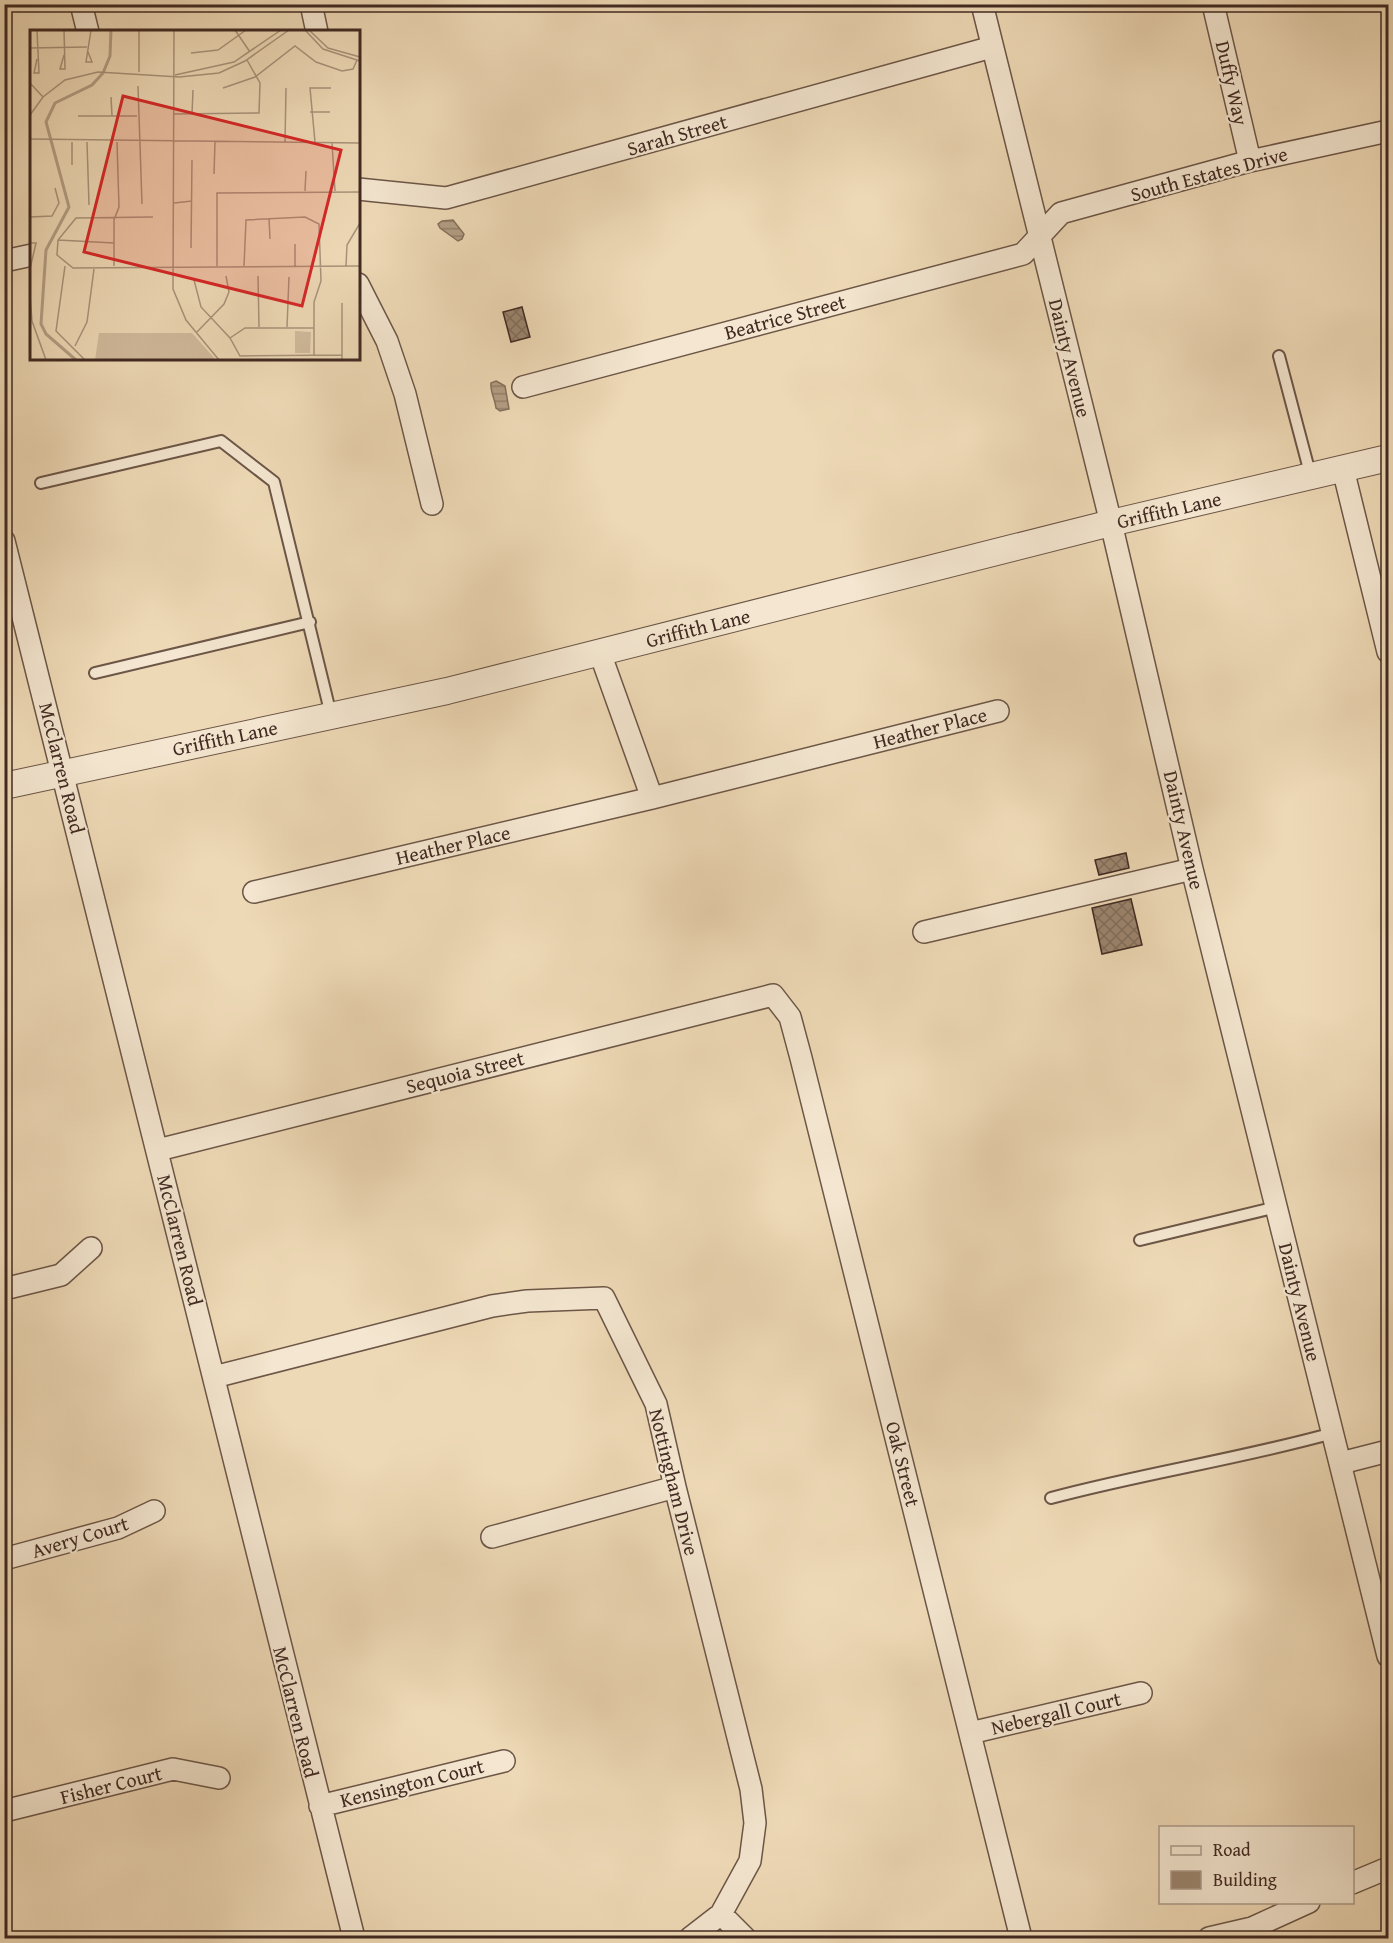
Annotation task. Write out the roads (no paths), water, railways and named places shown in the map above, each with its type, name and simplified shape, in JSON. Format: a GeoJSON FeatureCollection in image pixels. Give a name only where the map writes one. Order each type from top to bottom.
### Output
{"type":"FeatureCollection","features":[{"type":"Feature","properties":{"kind":"street"},"geometry":{"type":"LineString","coordinates":[[81,4],[88,30]]}},
{"type":"Feature","properties":{"kind":"street"},"geometry":{"type":"LineString","coordinates":[[311,4],[317,30]]}},
{"type":"Feature","properties":{"kind":"street","name":"Dainty Avenue"},"geometry":{"type":"LineString","coordinates":[[982,4],[1111,523],[1192,869],[1389,1656]]}},
{"type":"Feature","properties":{"kind":"street","name":"Duffy Way"},"geometry":{"type":"LineString","coordinates":[[1213,4],[1250,161]]}},
{"type":"Feature","properties":{"kind":"street","name":"Sarah Street"},"geometry":{"type":"LineString","coordinates":[[360,189],[446,198],[992,47]]}},
{"type":"Feature","properties":{"kind":"street","name":"South Estates Drive"},"geometry":{"type":"LineString","coordinates":[[1039,235],[1061,213],[1250,161],[1389,131]]}},
{"type":"Feature","properties":{"kind":"street","name":"Beatrice Street"},"geometry":{"type":"LineString","coordinates":[[523,387],[1023,254],[1039,235]]}},
{"type":"Feature","properties":{"kind":"street"},"geometry":{"type":"LineString","coordinates":[[4,261],[30,255]]}},
{"type":"Feature","properties":{"kind":"street"},"geometry":{"type":"LineString","coordinates":[[360,288],[387,341],[405,394],[432,504]]}},
{"type":"Feature","properties":{"kind":"street","name":"Griffith Lane"},"geometry":{"type":"LineString","coordinates":[[4,786],[447,691],[1111,523],[1389,458]]}},
{"type":"Feature","properties":{"kind":"street"},"geometry":{"type":"LineString","coordinates":[[1343,469],[1384,615],[1389,652]]}},
{"type":"Feature","properties":{"kind":"street","name":"McClarren Road"},"geometry":{"type":"LineString","coordinates":[[4,541],[354,1938]]}},
{"type":"Feature","properties":{"kind":"street"},"geometry":{"type":"LineString","coordinates":[[600,653],[652,798]]}},
{"type":"Feature","properties":{"kind":"street","name":"Heather Place"},"geometry":{"type":"LineString","coordinates":[[254,892],[652,798],[998,711]]}},
{"type":"Feature","properties":{"kind":"street"},"geometry":{"type":"LineString","coordinates":[[924,932],[1192,869]]}},
{"type":"Feature","properties":{"kind":"street","name":"Sequoia Street"},"geometry":{"type":"LineString","coordinates":[[158,1150],[773,994]]}},
{"type":"Feature","properties":{"kind":"street","name":"Oak Street"},"geometry":{"type":"LineString","coordinates":[[773,994],[789,1017],[801,1058],[1021,1938]]}},
{"type":"Feature","properties":{"kind":"street"},"geometry":{"type":"LineString","coordinates":[[4,1289],[61,1275],[91,1248]]}},
{"type":"Feature","properties":{"kind":"street","name":"Nottingham Drive"},"geometry":{"type":"LineString","coordinates":[[214,1377],[492,1306],[526,1301],[604,1298],[656,1404],[752,1789],[754,1823],[750,1861],[721,1914],[690,1938]]}},
{"type":"Feature","properties":{"kind":"street"},"geometry":{"type":"LineString","coordinates":[[1341,1463],[1389,1451]]}},
{"type":"Feature","properties":{"kind":"street"},"geometry":{"type":"LineString","coordinates":[[492,1537],[675,1487]]}},
{"type":"Feature","properties":{"kind":"street","name":"Avery Court"},"geometry":{"type":"LineString","coordinates":[[4,1558],[118,1528],[154,1512]]}},
{"type":"Feature","properties":{"kind":"street","name":"Nebergall Court"},"geometry":{"type":"LineString","coordinates":[[970,1733],[1142,1693]]}},
{"type":"Feature","properties":{"kind":"street","name":"Kensington Court"},"geometry":{"type":"LineString","coordinates":[[320,1806],[504,1761]]}},
{"type":"Feature","properties":{"kind":"street","name":"Fisher Court"},"geometry":{"type":"LineString","coordinates":[[4,1811],[173,1769],[219,1778]]}},
{"type":"Feature","properties":{"kind":"street"},"geometry":{"type":"LineString","coordinates":[[1354,1883],[1389,1868]]}},
{"type":"Feature","properties":{"kind":"street"},"geometry":{"type":"LineString","coordinates":[[1209,1938],[1252,1928],[1305,1904]]}},
{"type":"Feature","properties":{"kind":"street"},"geometry":{"type":"LineString","coordinates":[[721,1914],[745,1938]]}},
{"type":"Feature","properties":{"kind":"lane"},"geometry":{"type":"LineString","coordinates":[[1279,356],[1311,477]]}},
{"type":"Feature","properties":{"kind":"lane"},"geometry":{"type":"LineString","coordinates":[[41,483],[221,441],[274,482],[332,716]]}},
{"type":"Feature","properties":{"kind":"lane"},"geometry":{"type":"LineString","coordinates":[[95,673],[310,622]]}},
{"type":"Feature","properties":{"kind":"lane"},"geometry":{"type":"LineString","coordinates":[[1140,1240],[1277,1207]]}},
{"type":"Feature","properties":{"kind":"lane"},"geometry":{"type":"LineString","coordinates":[[1051,1498],[1106,1483],[1287,1446],[1333,1433]]}}]}
